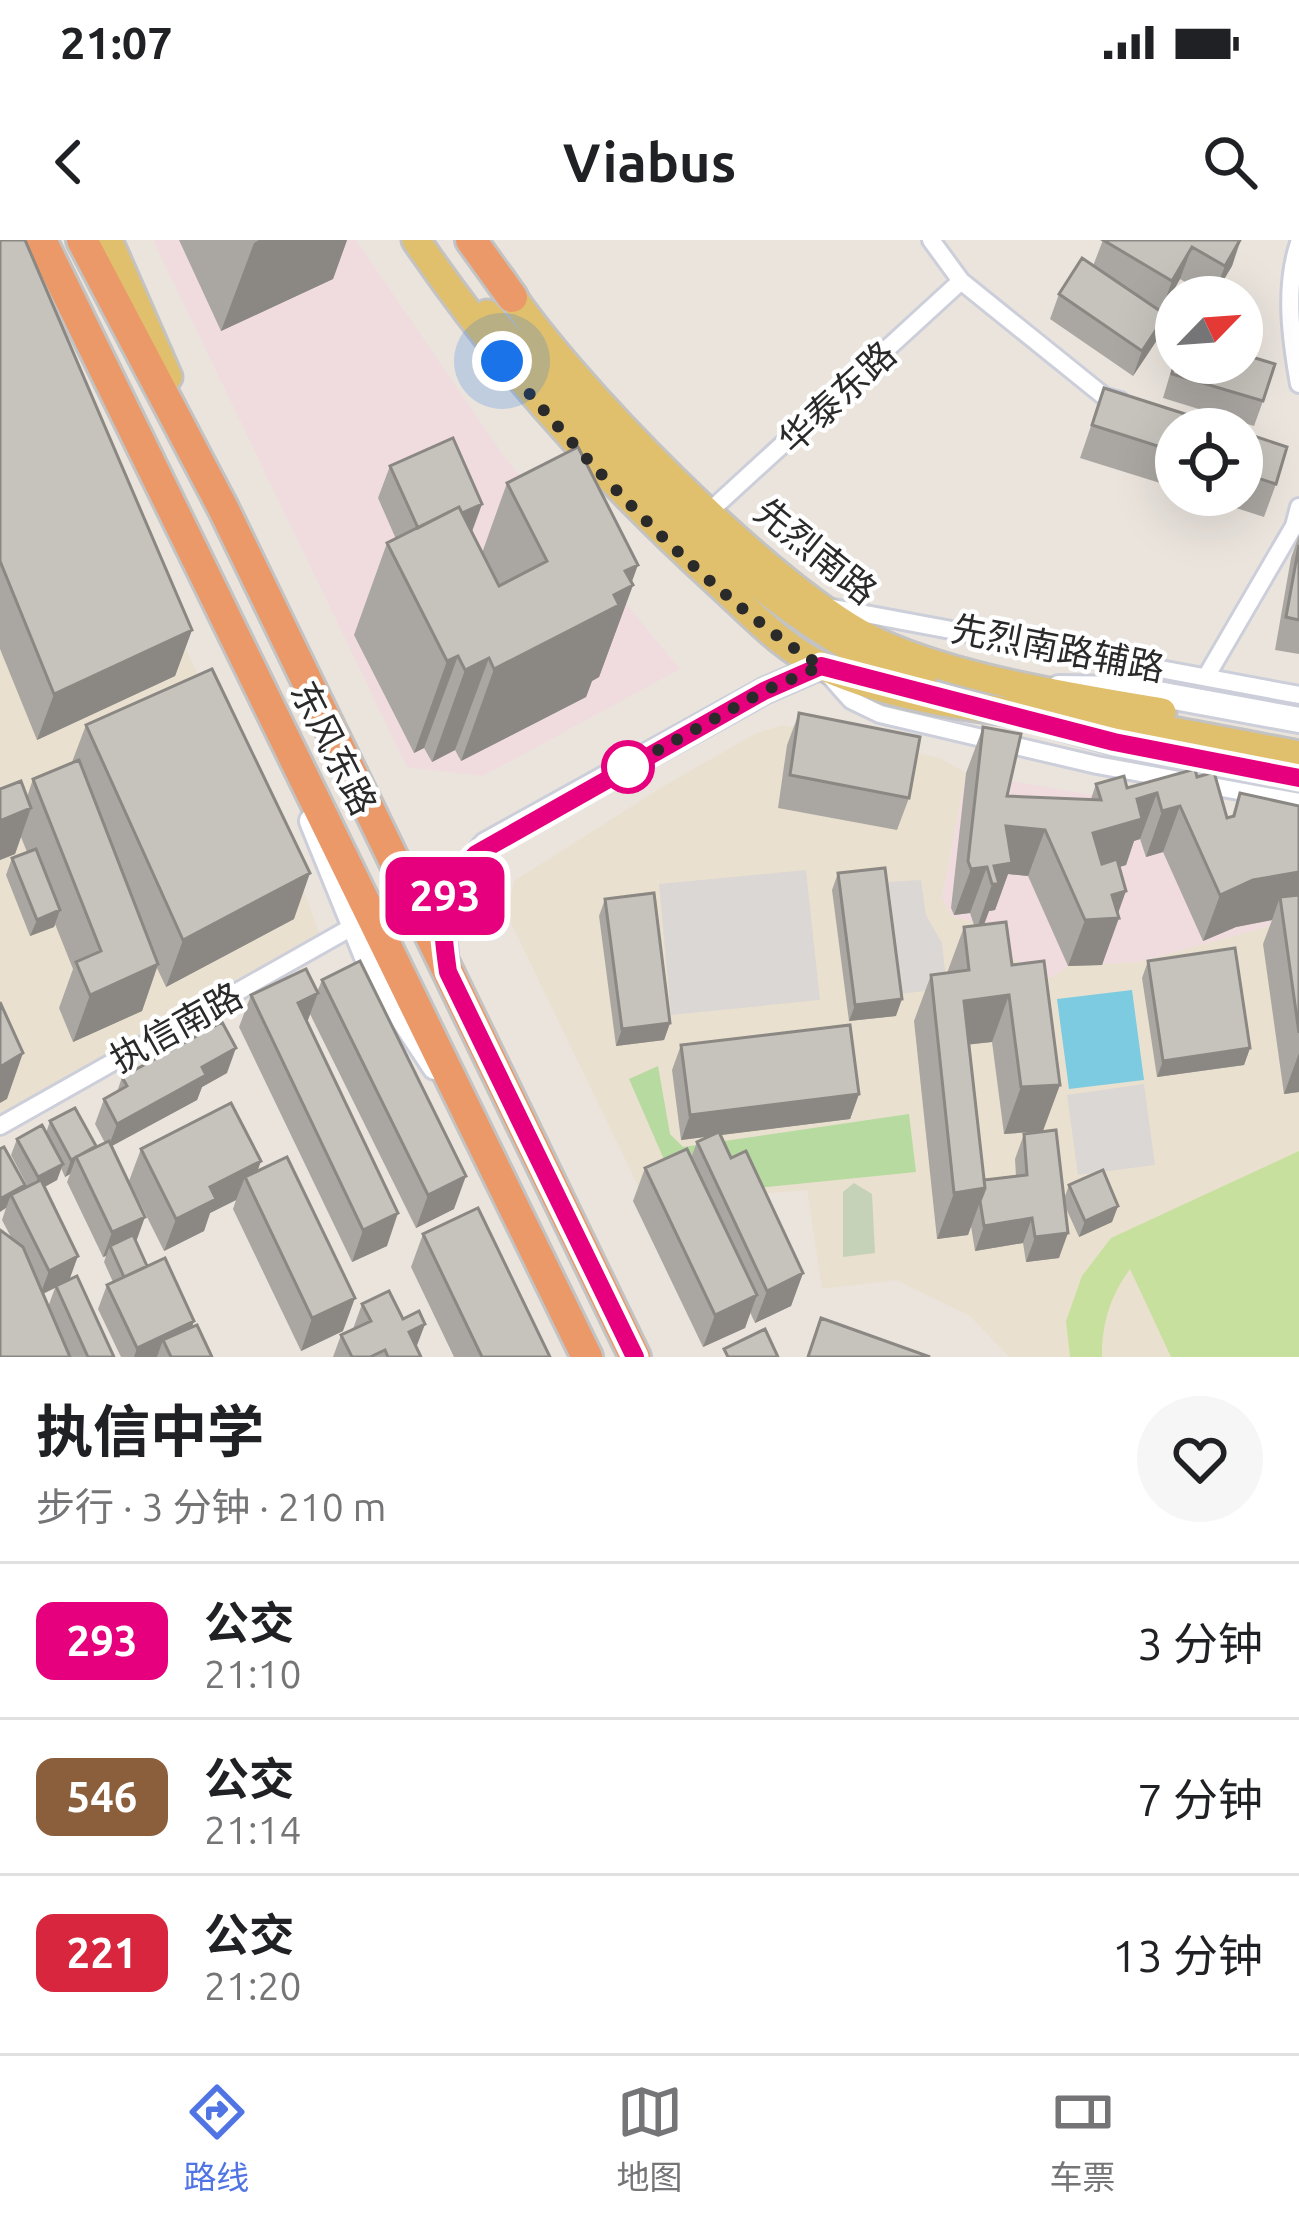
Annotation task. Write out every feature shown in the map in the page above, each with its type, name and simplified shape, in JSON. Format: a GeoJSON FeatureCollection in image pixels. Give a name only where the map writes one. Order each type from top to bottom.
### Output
{"type":"FeatureCollection","features":[{"type":"Feature","properties":{"kind":"highway","name":"东风东路"},"geometry":{"type":"LineString","coordinates":[[41,240],[587,1357]]}},
{"type":"Feature","properties":{"kind":"highway"},"geometry":{"type":"LineString","coordinates":[[82,240],[223,508]]}},
{"type":"Feature","properties":{"kind":"highway"},"geometry":{"type":"LineString","coordinates":[[474,240],[512,297]]}},
{"type":"Feature","properties":{"kind":"highway","name":"东风东路"},"geometry":{"type":"LineString","coordinates":[[223,508],[635,1357]]}},
{"type":"Feature","properties":{"kind":"main road","name":"东风东路"},"geometry":{"type":"LineString","coordinates":[[108,240],[223,508]]}},
{"type":"Feature","properties":{"kind":"main road","name":"先烈南路"},"geometry":{"type":"LineString","coordinates":[[418,240],[502,361],[583,454],[760,622],[821,666],[927,697],[1024,715],[1295,747]]}},
{"type":"Feature","properties":{"kind":"main road","name":"先烈南路"},"geometry":{"type":"LineString","coordinates":[[418,240],[577,414],[708,538],[822,633],[901,672],[1101,721]]}},
{"type":"Feature","properties":{"kind":"main road","name":"先烈南路"},"geometry":{"type":"LineString","coordinates":[[512,297],[610,412],[711,510],[818,605],[882,645],[1295,747]]}},
{"type":"Feature","properties":{"kind":"main road"},"geometry":{"type":"LineString","coordinates":[[448,972],[442,905],[454,877],[486,845],[764,691],[821,666]]}},
{"type":"Feature","properties":{"kind":"main road"},"geometry":{"type":"LineString","coordinates":[[270,706],[352,927],[400,1019],[467,1107]]}},
{"type":"Feature","properties":{"kind":"main road"},"geometry":{"type":"LineString","coordinates":[[1024,715],[1114,742],[1295,747]]}},
{"type":"Feature","properties":{"kind":"street"},"geometry":{"type":"LineString","coordinates":[[931,240],[961,281],[1106,397],[1147,410]]}},
{"type":"Feature","properties":{"kind":"street"},"geometry":{"type":"LineString","coordinates":[[1299,243],[1292,266],[1291,343],[1299,384]]}},
{"type":"Feature","properties":{"kind":"street","name":"华泰东路"},"geometry":{"type":"LineString","coordinates":[[711,510],[961,281]]}},
{"type":"Feature","properties":{"kind":"street"},"geometry":{"type":"LineString","coordinates":[[1206,677],[1294,526],[1299,507]]}},
{"type":"Feature","properties":{"kind":"street","name":"先烈南路辅路"},"geometry":{"type":"LineString","coordinates":[[818,605],[1299,694]]}},
{"type":"Feature","properties":{"kind":"street"},"geometry":{"type":"LineString","coordinates":[[821,666],[851,700],[880,714],[1097,765],[1299,802]]}},
{"type":"Feature","properties":{"kind":"street","name":"执信南路"},"geometry":{"type":"LineString","coordinates":[[0,1126],[352,927]]}},
{"type":"Feature","properties":{"kind":"shaded area"},"geometry":{"type":"Polygon","coordinates":[[[153,240],[356,240],[505,458],[680,669],[483,776],[407,767],[153,240]]]}},
{"type":"Feature","properties":{"kind":"shaded area"},"geometry":{"type":"Polygon","coordinates":[[[0,249],[213,707],[299,876],[319,933],[0,1123],[0,249]]]}},
{"type":"Feature","properties":{"kind":"shaded area"},"geometry":{"type":"Polygon","coordinates":[[[783,725],[940,758],[966,773],[942,898],[983,925],[1068,966],[1138,962],[1299,918],[1299,1357],[1009,1357],[970,1316],[896,1280],[822,1289],[807,1190],[746,1195],[640,1190],[507,915],[514,881],[667,784],[757,733],[783,725]]]}},
{"type":"Feature","properties":{"kind":"shaded area"},"geometry":{"type":"Polygon","coordinates":[[[966,773],[1299,832],[1299,918],[1138,962],[1069,966],[1051,978],[989,947],[983,925],[952,916],[942,898],[966,773]]]}},
{"type":"Feature","properties":{"kind":"shaded area"},"geometry":{"type":"Polygon","coordinates":[[[806,870],[820,1000],[671,1015],[659,884],[806,870]]]}},
{"type":"Feature","properties":{"kind":"shaded area"},"geometry":{"type":"Polygon","coordinates":[[[921,880],[926,915],[942,943],[947,988],[901,994],[889,882],[921,880]]]}},
{"type":"Feature","properties":{"kind":"shaded area"},"geometry":{"type":"Polygon","coordinates":[[[1144,1084],[1155,1165],[1078,1175],[1067,1095],[1144,1084]]]}},
{"type":"Feature","properties":{"kind":"green space"},"geometry":{"type":"Polygon","coordinates":[[[658,1066],[670,1134],[683,1147],[909,1114],[916,1172],[746,1189],[669,1171],[629,1079],[658,1066]]]}},
{"type":"Feature","properties":{"kind":"green space"},"geometry":{"type":"Polygon","coordinates":[[[1299,1151],[1299,1357],[1171,1357],[1130,1269],[1109,1310],[1102,1357],[1070,1357],[1066,1321],[1082,1276],[1111,1238],[1299,1151]]]}},
{"type":"Feature","properties":{"kind":"green space"},"geometry":{"type":"Polygon","coordinates":[[[854,1183],[872,1194],[875,1253],[843,1257],[843,1192],[854,1183]]]}},
{"type":"Feature","properties":{"kind":"water"},"geometry":{"type":"Polygon","coordinates":[[[1132,990],[1144,1080],[1069,1089],[1057,999],[1132,990]]]}},
{"type":"Feature","properties":{"kind":"building"},"geometry":{"type":"Polygon","coordinates":[[[0,240],[25,240],[192,630],[54,694],[0,561],[0,240]]]}},
{"type":"Feature","properties":{"kind":"building"},"geometry":{"type":"Polygon","coordinates":[[[1103,240],[1240,240],[1225,266],[1192,247],[1175,276],[1164,276],[1103,240]]]}},
{"type":"Feature","properties":{"kind":"building"},"geometry":{"type":"Polygon","coordinates":[[[1082,258],[1155,308],[1155,332],[1142,351],[1059,294],[1082,258]]]}},
{"type":"Feature","properties":{"kind":"building"},"geometry":{"type":"Polygon","coordinates":[[[1263,360],[1275,364],[1263,401],[1206,384],[1263,384],[1263,360]]]}},
{"type":"Feature","properties":{"kind":"building"},"geometry":{"type":"Polygon","coordinates":[[[1104,388],[1166,408],[1155,408],[1155,445],[1092,425],[1104,388]]]}},
{"type":"Feature","properties":{"kind":"building"},"geometry":{"type":"Polygon","coordinates":[[[453,438],[482,504],[462,513],[459,507],[418,528],[390,466],[453,438]]]}},
{"type":"Feature","properties":{"kind":"building"},"geometry":{"type":"Polygon","coordinates":[[[1263,439],[1287,447],[1276,484],[1263,480],[1263,439]]]}},
{"type":"Feature","properties":{"kind":"building"},"geometry":{"type":"Polygon","coordinates":[[[578,447],[638,565],[625,571],[633,585],[614,595],[619,605],[494,669],[489,658],[465,670],[458,656],[447,661],[387,543],[459,507],[499,586],[547,561],[507,483],[578,447]]]}},
{"type":"Feature","properties":{"kind":"building"},"geometry":{"type":"Polygon","coordinates":[[[1299,545],[1299,620],[1286,617],[1299,545]]]}},
{"type":"Feature","properties":{"kind":"building"},"geometry":{"type":"Polygon","coordinates":[[[212,669],[310,873],[183,940],[86,725],[212,669]]]}},
{"type":"Feature","properties":{"kind":"building"},"geometry":{"type":"Polygon","coordinates":[[[799,713],[920,737],[909,798],[790,775],[799,713]]]}},
{"type":"Feature","properties":{"kind":"building"},"geometry":{"type":"Polygon","coordinates":[[[983,727],[1021,734],[1007,796],[1101,800],[1096,784],[1124,776],[1127,788],[1195,769],[1197,777],[1214,772],[1227,818],[1234,816],[1240,793],[1299,806],[1299,872],[1253,880],[1220,895],[1180,806],[1162,811],[1157,793],[1137,799],[1142,819],[1093,833],[1102,864],[1117,859],[1126,891],[1112,895],[1119,918],[1085,920],[1045,830],[1006,826],[1012,863],[994,866],[999,884],[992,884],[987,867],[971,869],[968,861],[983,727]]]}},
{"type":"Feature","properties":{"kind":"building"},"geometry":{"type":"Polygon","coordinates":[[[79,760],[158,964],[90,995],[76,962],[101,951],[33,779],[79,760]]]}},
{"type":"Feature","properties":{"kind":"building"},"geometry":{"type":"Polygon","coordinates":[[[21,781],[31,808],[0,821],[0,789],[21,781]]]}},
{"type":"Feature","properties":{"kind":"building"},"geometry":{"type":"Polygon","coordinates":[[[36,849],[60,910],[37,920],[12,858],[36,849]]]}},
{"type":"Feature","properties":{"kind":"building"},"geometry":{"type":"Polygon","coordinates":[[[885,868],[902,999],[855,1005],[838,873],[885,868]]]}},
{"type":"Feature","properties":{"kind":"building"},"geometry":{"type":"Polygon","coordinates":[[[654,893],[670,1023],[622,1029],[605,899],[654,893]]]}},
{"type":"Feature","properties":{"kind":"building"},"geometry":{"type":"Polygon","coordinates":[[[1299,895],[1299,1033],[1280,897],[1299,895]]]}},
{"type":"Feature","properties":{"kind":"building"},"geometry":{"type":"Polygon","coordinates":[[[1006,922],[1012,965],[1044,961],[1060,1085],[1021,1087],[1009,995],[964,1001],[985,1188],[954,1193],[931,975],[969,970],[964,927],[1006,922]]]}},
{"type":"Feature","properties":{"kind":"building"},"geometry":{"type":"Polygon","coordinates":[[[1235,948],[1250,1048],[1163,1061],[1148,961],[1235,948]]]}},
{"type":"Feature","properties":{"kind":"building"},"geometry":{"type":"Polygon","coordinates":[[[360,961],[466,1176],[428,1195],[322,980],[360,961]]]}},
{"type":"Feature","properties":{"kind":"building"},"geometry":{"type":"Polygon","coordinates":[[[306,969],[318,993],[298,1003],[398,1213],[363,1230],[251,995],[306,969]]]}},
{"type":"Feature","properties":{"kind":"building"},"geometry":{"type":"Polygon","coordinates":[[[0,1002],[23,1053],[0,1067],[0,1002]]]}},
{"type":"Feature","properties":{"kind":"building"},"geometry":{"type":"Polygon","coordinates":[[[222,1022],[236,1048],[202,1067],[206,1075],[117,1124],[104,1099],[127,1086],[122,1077],[222,1022]]]}},
{"type":"Feature","properties":{"kind":"building"},"geometry":{"type":"Polygon","coordinates":[[[850,1025],[859,1094],[690,1115],[681,1045],[850,1025]]]}},
{"type":"Feature","properties":{"kind":"building"},"geometry":{"type":"Polygon","coordinates":[[[231,1103],[261,1161],[210,1187],[216,1199],[176,1219],[141,1149],[231,1103]]]}},
{"type":"Feature","properties":{"kind":"building"},"geometry":{"type":"Polygon","coordinates":[[[75,1108],[96,1146],[71,1160],[50,1121],[75,1108]]]}},
{"type":"Feature","properties":{"kind":"building"},"geometry":{"type":"Polygon","coordinates":[[[42,1125],[63,1164],[38,1177],[17,1139],[42,1125]]]}},
{"type":"Feature","properties":{"kind":"building"},"geometry":{"type":"Polygon","coordinates":[[[1056,1130],[1068,1233],[1035,1237],[1032,1218],[984,1226],[980,1201],[984,1180],[1027,1175],[1024,1134],[1056,1130]]]}},
{"type":"Feature","properties":{"kind":"building"},"geometry":{"type":"Polygon","coordinates":[[[719,1132],[731,1158],[746,1151],[803,1273],[767,1291],[697,1142],[719,1132]]]}},
{"type":"Feature","properties":{"kind":"building"},"geometry":{"type":"Polygon","coordinates":[[[109,1141],[145,1217],[112,1232],[76,1157],[109,1141]]]}},
{"type":"Feature","properties":{"kind":"building"},"geometry":{"type":"Polygon","coordinates":[[[4,1147],[25,1185],[0,1199],[0,1149],[4,1147]]]}},
{"type":"Feature","properties":{"kind":"building"},"geometry":{"type":"Polygon","coordinates":[[[687,1149],[757,1295],[715,1315],[645,1168],[687,1149]]]}},
{"type":"Feature","properties":{"kind":"building"},"geometry":{"type":"Polygon","coordinates":[[[287,1157],[355,1298],[312,1318],[245,1177],[287,1157]]]}},
{"type":"Feature","properties":{"kind":"building"},"geometry":{"type":"Polygon","coordinates":[[[1103,1170],[1118,1206],[1085,1221],[1069,1185],[1103,1170]]]}},
{"type":"Feature","properties":{"kind":"building"},"geometry":{"type":"Polygon","coordinates":[[[41,1180],[78,1256],[49,1271],[11,1195],[41,1180]]]}},
{"type":"Feature","properties":{"kind":"building"},"geometry":{"type":"Polygon","coordinates":[[[478,1208],[550,1357],[482,1357],[423,1234],[478,1208]]]}},
{"type":"Feature","properties":{"kind":"building"},"geometry":{"type":"Polygon","coordinates":[[[0,1230],[23,1247],[70,1357],[0,1357],[0,1230]]]}},
{"type":"Feature","properties":{"kind":"building"},"geometry":{"type":"Polygon","coordinates":[[[133,1235],[147,1266],[124,1277],[110,1246],[133,1235]]]}},
{"type":"Feature","properties":{"kind":"building"},"geometry":{"type":"Polygon","coordinates":[[[165,1258],[194,1321],[137,1348],[107,1285],[165,1258]]]}},
{"type":"Feature","properties":{"kind":"building"},"geometry":{"type":"Polygon","coordinates":[[[77,1276],[114,1357],[88,1357],[56,1286],[77,1276]]]}},
{"type":"Feature","properties":{"kind":"building"},"geometry":{"type":"Polygon","coordinates":[[[389,1291],[403,1319],[419,1311],[425,1324],[409,1332],[421,1357],[388,1357],[385,1350],[370,1357],[352,1357],[341,1335],[371,1321],[362,1304],[389,1291]]]}},
{"type":"Feature","properties":{"kind":"building"},"geometry":{"type":"Polygon","coordinates":[[[821,1318],[930,1357],[808,1357],[821,1318]]]}},
{"type":"Feature","properties":{"kind":"building"},"geometry":{"type":"Polygon","coordinates":[[[197,1325],[212,1357],[171,1357],[163,1340],[197,1325]]]}},
{"type":"Feature","properties":{"kind":"building"},"geometry":{"type":"Polygon","coordinates":[[[765,1329],[778,1357],[728,1357],[724,1349],[765,1329]]]}},
{"type":"Feature","properties":{"kind":"bus line","name":"293"},"geometry":{"type":"LineString","coordinates":[[635,1357],[448,972],[442,905],[454,877],[486,845],[764,691],[821,666],[1114,742],[1299,778]]}},
{"type":"Feature","properties":{"kind":"route"},"geometry":{"type":"LineString","coordinates":[[502,361],[641,512],[760,622],[821,666],[764,691],[628,767]]}}]}
